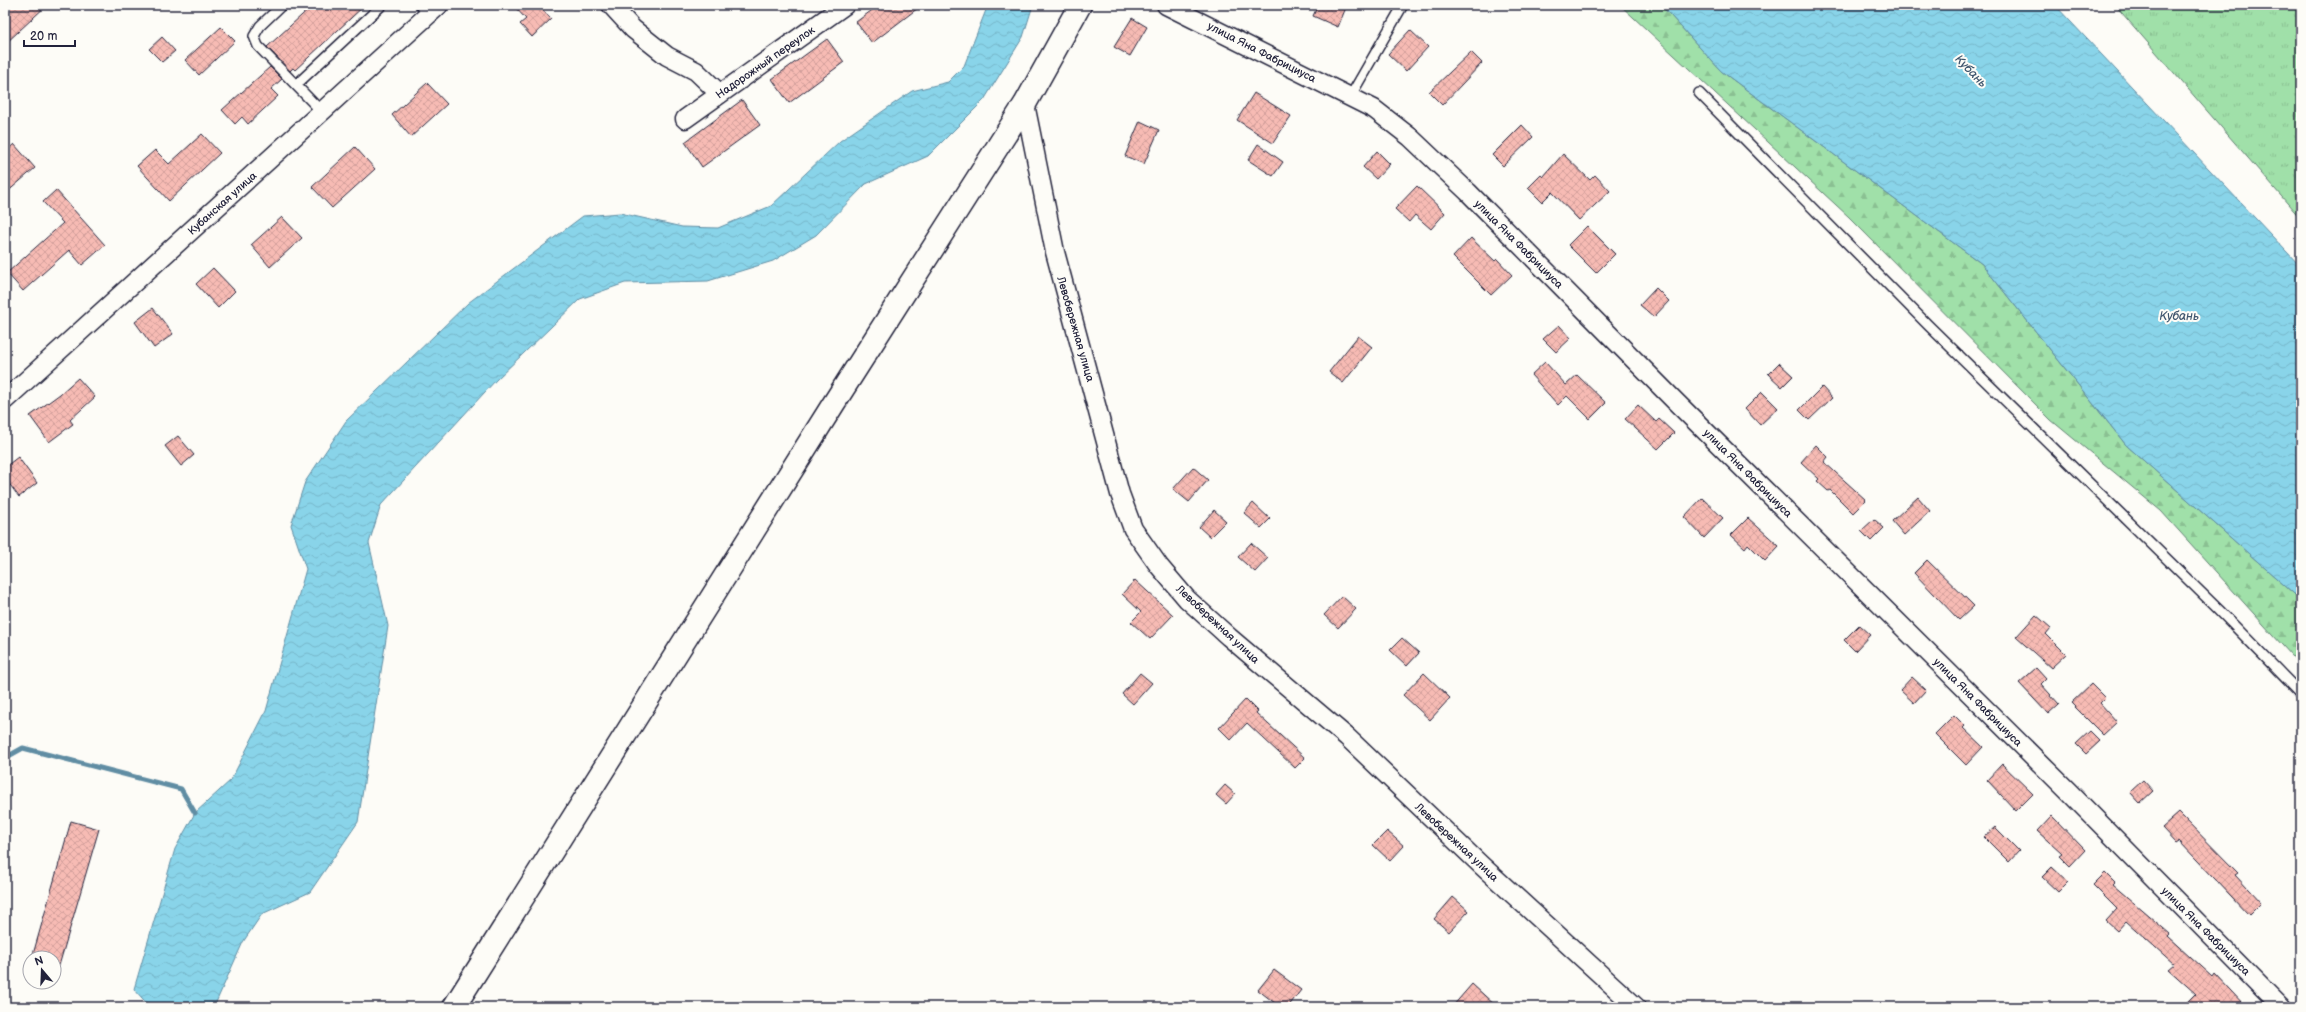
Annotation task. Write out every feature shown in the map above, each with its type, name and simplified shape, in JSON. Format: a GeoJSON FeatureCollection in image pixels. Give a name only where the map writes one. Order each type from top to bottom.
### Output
{"type":"FeatureCollection","features":[{"type":"Feature","properties":{"kind":"street"},"geometry":{"type":"LineString","coordinates":[[611,5],[633,29],[667,56],[696,71],[720,94]]}},
{"type":"Feature","properties":{"kind":"street","name":"Надорожный переулок"},"geometry":{"type":"LineString","coordinates":[[685,119],[845,5]]}},
{"type":"Feature","properties":{"kind":"street"},"geometry":{"type":"LineString","coordinates":[[454,1007],[834,403],[1025,104],[1080,5]]}},
{"type":"Feature","properties":{"kind":"street","name":"улица Яна Фабрициуса"},"geometry":{"type":"LineString","coordinates":[[1166,5],[1350,97],[1374,110],[1410,137],[1468,192],[1676,402],[2068,791],[2281,1007]]}},
{"type":"Feature","properties":{"kind":"street","name":"Кубанская улица"},"geometry":{"type":"LineString","coordinates":[[5,400],[322,112],[429,8]]}},
{"type":"Feature","properties":{"kind":"street","name":"Левобережная улица"},"geometry":{"type":"LineString","coordinates":[[1025,104],[1055,252],[1120,494],[1133,529],[1159,566],[1187,599],[1229,637],[1347,737],[1481,865],[1636,1007]]}},
{"type":"Feature","properties":{"kind":"lane"},"geometry":{"type":"LineString","coordinates":[[282,5],[260,26],[254,36],[258,46],[322,112]]}},
{"type":"Feature","properties":{"kind":"lane"},"geometry":{"type":"LineString","coordinates":[[296,85],[382,5]]}},
{"type":"Feature","properties":{"kind":"lane"},"geometry":{"type":"LineString","coordinates":[[1350,97],[1403,5]]}},
{"type":"Feature","properties":{"kind":"lane"},"geometry":{"type":"LineString","coordinates":[[1699,93],[1928,325],[2220,610],[2301,694]]}},
{"type":"Feature","properties":{"kind":"green space"},"geometry":{"type":"Polygon","coordinates":[[[1620,5],[1661,5],[1721,71],[1982,264],[2126,445],[2301,600],[2301,666],[2161,511],[2051,420],[1849,217],[1620,5]]]}},
{"type":"Feature","properties":{"kind":"green space"},"geometry":{"type":"Polygon","coordinates":[[[2115,5],[2301,5],[2301,219],[2115,5]]]}},
{"type":"Feature","properties":{"kind":"water"},"geometry":{"type":"Polygon","coordinates":[[[988,5],[1033,5],[1023,37],[984,100],[928,156],[866,184],[816,235],[773,261],[708,281],[625,283],[580,299],[496,380],[381,505],[369,543],[388,626],[358,822],[310,892],[262,914],[243,942],[214,1007],[150,1007],[134,989],[175,849],[195,813],[231,780],[266,711],[306,569],[291,525],[305,482],[346,421],[468,303],[583,216],[620,213],[682,227],[718,228],[771,206],[840,141],[912,91],[948,82],[964,66],[988,5]]]}},
{"type":"Feature","properties":{"kind":"water","name":"Кубань"},"geometry":{"type":"Polygon","coordinates":[[[1661,5],[2055,5],[2301,267],[2301,600],[2126,445],[1982,264],[1721,71],[1661,5]]]}},
{"type":"Feature","properties":{"kind":"building"},"geometry":{"type":"Polygon","coordinates":[[[10,5],[47,5],[5,44],[5,10],[10,5]]]}},
{"type":"Feature","properties":{"kind":"building"},"geometry":{"type":"Polygon","coordinates":[[[313,5],[365,5],[295,70],[293,68],[290,71],[267,47],[313,5]]]}},
{"type":"Feature","properties":{"kind":"building"},"geometry":{"type":"Polygon","coordinates":[[[513,5],[538,5],[551,19],[532,37],[520,24],[526,19],[513,5]]]}},
{"type":"Feature","properties":{"kind":"building"},"geometry":{"type":"Polygon","coordinates":[[[879,5],[922,5],[872,43],[856,22],[879,5]]]}},
{"type":"Feature","properties":{"kind":"building"},"geometry":{"type":"Polygon","coordinates":[[[1318,5],[1347,5],[1338,27],[1313,16],[1318,5]]]}},
{"type":"Feature","properties":{"kind":"building"},"geometry":{"type":"Polygon","coordinates":[[[1132,18],[1147,27],[1130,56],[1114,47],[1132,18]]]}},
{"type":"Feature","properties":{"kind":"building"},"geometry":{"type":"Polygon","coordinates":[[[221,27],[235,41],[199,75],[185,60],[221,27]]]}},
{"type":"Feature","properties":{"kind":"building"},"geometry":{"type":"Polygon","coordinates":[[[1410,30],[1428,47],[1406,71],[1388,54],[1410,30]]]}},
{"type":"Feature","properties":{"kind":"building"},"geometry":{"type":"Polygon","coordinates":[[[162,37],[175,51],[162,62],[149,49],[162,37]]]}},
{"type":"Feature","properties":{"kind":"building"},"geometry":{"type":"Polygon","coordinates":[[[827,39],[844,62],[789,103],[772,79],[827,39]]]}},
{"type":"Feature","properties":{"kind":"building"},"geometry":{"type":"Polygon","coordinates":[[[1471,52],[1482,63],[1442,105],[1429,92],[1471,52]]]}},
{"type":"Feature","properties":{"kind":"building"},"geometry":{"type":"Polygon","coordinates":[[[270,67],[282,79],[271,89],[278,96],[248,124],[242,117],[235,124],[222,110],[270,67]]]}},
{"type":"Feature","properties":{"kind":"building"},"geometry":{"type":"Polygon","coordinates":[[[427,83],[447,104],[411,137],[392,115],[427,83]]]}},
{"type":"Feature","properties":{"kind":"building"},"geometry":{"type":"Polygon","coordinates":[[[1254,93],[1291,116],[1273,143],[1237,120],[1254,93]]]}},
{"type":"Feature","properties":{"kind":"building"},"geometry":{"type":"Polygon","coordinates":[[[742,100],[760,125],[702,167],[685,142],[742,100]]]}},
{"type":"Feature","properties":{"kind":"building"},"geometry":{"type":"Polygon","coordinates":[[[1140,121],[1159,130],[1144,164],[1125,156],[1140,121]]]}},
{"type":"Feature","properties":{"kind":"building"},"geometry":{"type":"Polygon","coordinates":[[[1522,125],[1533,137],[1503,166],[1492,155],[1522,125]]]}},
{"type":"Feature","properties":{"kind":"building"},"geometry":{"type":"Polygon","coordinates":[[[202,134],[220,153],[169,201],[137,166],[155,150],[169,164],[202,134]]]}},
{"type":"Feature","properties":{"kind":"building"},"geometry":{"type":"Polygon","coordinates":[[[14,144],[35,168],[5,194],[5,152],[14,144]]]}},
{"type":"Feature","properties":{"kind":"building"},"geometry":{"type":"Polygon","coordinates":[[[1258,144],[1283,162],[1273,176],[1248,160],[1258,144]]]}},
{"type":"Feature","properties":{"kind":"building"},"geometry":{"type":"Polygon","coordinates":[[[355,147],[375,169],[332,208],[312,187],[355,147]]]}},
{"type":"Feature","properties":{"kind":"building"},"geometry":{"type":"Polygon","coordinates":[[[1377,151],[1390,164],[1376,179],[1363,167],[1377,151]]]}},
{"type":"Feature","properties":{"kind":"building"},"geometry":{"type":"Polygon","coordinates":[[[1563,154],[1590,180],[1595,175],[1610,191],[1579,220],[1552,192],[1542,202],[1528,188],[1541,175],[1543,177],[1563,154]]]}},
{"type":"Feature","properties":{"kind":"building"},"geometry":{"type":"Polygon","coordinates":[[[1417,186],[1445,213],[1431,229],[1415,215],[1409,222],[1395,209],[1417,186]]]}},
{"type":"Feature","properties":{"kind":"building"},"geometry":{"type":"Polygon","coordinates":[[[56,190],[105,245],[82,265],[69,250],[23,291],[7,273],[63,223],[43,202],[56,190]]]}},
{"type":"Feature","properties":{"kind":"building"},"geometry":{"type":"Polygon","coordinates":[[[282,217],[302,238],[270,267],[251,245],[282,217]]]}},
{"type":"Feature","properties":{"kind":"building"},"geometry":{"type":"Polygon","coordinates":[[[1587,226],[1615,254],[1596,273],[1568,245],[1587,226]]]}},
{"type":"Feature","properties":{"kind":"building"},"geometry":{"type":"Polygon","coordinates":[[[1471,238],[1495,261],[1497,259],[1512,275],[1491,295],[1453,257],[1471,238]]]}},
{"type":"Feature","properties":{"kind":"building"},"geometry":{"type":"Polygon","coordinates":[[[213,268],[235,291],[218,308],[196,284],[213,268]]]}},
{"type":"Feature","properties":{"kind":"building"},"geometry":{"type":"Polygon","coordinates":[[[1656,288],[1669,301],[1654,317],[1640,305],[1656,288]]]}},
{"type":"Feature","properties":{"kind":"building"},"geometry":{"type":"Polygon","coordinates":[[[153,308],[173,334],[154,348],[135,322],[153,308]]]}},
{"type":"Feature","properties":{"kind":"building"},"geometry":{"type":"Polygon","coordinates":[[[1559,325],[1571,338],[1556,352],[1543,339],[1559,325]]]}},
{"type":"Feature","properties":{"kind":"building"},"geometry":{"type":"Polygon","coordinates":[[[1358,336],[1372,347],[1343,383],[1329,372],[1358,336]]]}},
{"type":"Feature","properties":{"kind":"building"},"geometry":{"type":"Polygon","coordinates":[[[1545,362],[1566,385],[1577,375],[1606,403],[1590,419],[1567,396],[1558,405],[1531,375],[1545,362]]]}},
{"type":"Feature","properties":{"kind":"building"},"geometry":{"type":"Polygon","coordinates":[[[1779,363],[1793,376],[1782,387],[1768,374],[1779,363]]]}},
{"type":"Feature","properties":{"kind":"building"},"geometry":{"type":"Polygon","coordinates":[[[78,378],[95,397],[70,420],[73,424],[49,442],[30,416],[60,394],[78,378]]]}},
{"type":"Feature","properties":{"kind":"building"},"geometry":{"type":"Polygon","coordinates":[[[1822,387],[1832,398],[1809,420],[1799,410],[1822,387]]]}},
{"type":"Feature","properties":{"kind":"building"},"geometry":{"type":"Polygon","coordinates":[[[1762,392],[1778,408],[1760,425],[1745,409],[1762,392]]]}},
{"type":"Feature","properties":{"kind":"building"},"geometry":{"type":"Polygon","coordinates":[[[1638,405],[1656,422],[1659,419],[1674,433],[1658,449],[1625,419],[1638,405]]]}},
{"type":"Feature","properties":{"kind":"building"},"geometry":{"type":"Polygon","coordinates":[[[178,436],[194,455],[181,466],[165,446],[178,436]]]}},
{"type":"Feature","properties":{"kind":"building"},"geometry":{"type":"Polygon","coordinates":[[[1816,445],[1828,457],[1824,462],[1866,500],[1853,513],[1830,490],[1828,491],[1817,481],[1819,479],[1801,462],[1816,445]]]}},
{"type":"Feature","properties":{"kind":"building"},"geometry":{"type":"Polygon","coordinates":[[[18,457],[37,483],[19,497],[5,478],[5,467],[18,457]]]}},
{"type":"Feature","properties":{"kind":"building"},"geometry":{"type":"Polygon","coordinates":[[[1193,467],[1208,480],[1189,502],[1173,489],[1193,467]]]}},
{"type":"Feature","properties":{"kind":"building"},"geometry":{"type":"Polygon","coordinates":[[[1918,497],[1930,511],[1904,535],[1892,521],[1918,497]]]}},
{"type":"Feature","properties":{"kind":"building"},"geometry":{"type":"Polygon","coordinates":[[[1702,498],[1723,518],[1704,538],[1684,517],[1702,498]]]}},
{"type":"Feature","properties":{"kind":"building"},"geometry":{"type":"Polygon","coordinates":[[[1253,503],[1270,519],[1261,528],[1244,513],[1253,503]]]}},
{"type":"Feature","properties":{"kind":"building"},"geometry":{"type":"Polygon","coordinates":[[[1214,510],[1226,521],[1210,537],[1199,527],[1214,510]]]}},
{"type":"Feature","properties":{"kind":"building"},"geometry":{"type":"Polygon","coordinates":[[[1748,518],[1779,546],[1765,561],[1748,544],[1745,548],[1731,535],[1748,518]]]}},
{"type":"Feature","properties":{"kind":"building"},"geometry":{"type":"Polygon","coordinates":[[[1874,519],[1884,528],[1871,541],[1861,531],[1874,519]]]}},
{"type":"Feature","properties":{"kind":"building"},"geometry":{"type":"Polygon","coordinates":[[[1251,543],[1268,558],[1255,572],[1238,557],[1251,543]]]}},
{"type":"Feature","properties":{"kind":"building"},"geometry":{"type":"Polygon","coordinates":[[[1927,560],[1974,606],[1959,620],[1914,573],[1927,560]]]}},
{"type":"Feature","properties":{"kind":"building"},"geometry":{"type":"Polygon","coordinates":[[[1135,580],[1173,615],[1150,639],[1131,622],[1141,612],[1122,594],[1135,580]]]}},
{"type":"Feature","properties":{"kind":"building"},"geometry":{"type":"Polygon","coordinates":[[[1342,596],[1356,609],[1338,628],[1324,615],[1342,596]]]}},
{"type":"Feature","properties":{"kind":"building"},"geometry":{"type":"Polygon","coordinates":[[[2036,615],[2051,628],[2046,634],[2066,654],[2051,668],[2016,637],[2036,615]]]}},
{"type":"Feature","properties":{"kind":"building"},"geometry":{"type":"Polygon","coordinates":[[[1859,625],[1870,635],[1855,651],[1844,640],[1859,625]]]}},
{"type":"Feature","properties":{"kind":"building"},"geometry":{"type":"Polygon","coordinates":[[[1402,638],[1419,653],[1407,666],[1390,650],[1402,638]]]}},
{"type":"Feature","properties":{"kind":"building"},"geometry":{"type":"Polygon","coordinates":[[[2036,668],[2046,679],[2041,684],[2059,704],[2048,714],[2019,683],[2036,668]]]}},
{"type":"Feature","properties":{"kind":"building"},"geometry":{"type":"Polygon","coordinates":[[[1140,673],[1152,683],[1133,704],[1122,694],[1140,673]]]}},
{"type":"Feature","properties":{"kind":"building"},"geometry":{"type":"Polygon","coordinates":[[[1424,673],[1450,698],[1430,720],[1403,695],[1424,673]]]}},
{"type":"Feature","properties":{"kind":"building"},"geometry":{"type":"Polygon","coordinates":[[[1912,677],[1926,690],[1914,703],[1900,690],[1912,677]]]}},
{"type":"Feature","properties":{"kind":"building"},"geometry":{"type":"Polygon","coordinates":[[[2091,684],[2105,698],[2100,703],[2117,722],[2103,735],[2071,703],[2091,684]]]}},
{"type":"Feature","properties":{"kind":"building"},"geometry":{"type":"Polygon","coordinates":[[[1246,699],[1258,711],[1256,713],[1305,758],[1295,768],[1247,723],[1231,740],[1219,728],[1246,699]]]}},
{"type":"Feature","properties":{"kind":"building"},"geometry":{"type":"Polygon","coordinates":[[[1954,715],[1965,726],[1963,728],[1983,747],[1966,765],[1935,734],[1954,715]]]}},
{"type":"Feature","properties":{"kind":"building"},"geometry":{"type":"Polygon","coordinates":[[[2090,731],[2100,741],[2086,754],[2076,744],[2090,731]]]}},
{"type":"Feature","properties":{"kind":"building"},"geometry":{"type":"Polygon","coordinates":[[[2002,764],[2033,794],[2016,811],[1987,780],[2002,764]]]}},
{"type":"Feature","properties":{"kind":"building"},"geometry":{"type":"Polygon","coordinates":[[[2143,780],[2153,791],[2140,803],[2130,792],[2143,780]]]}},
{"type":"Feature","properties":{"kind":"building"},"geometry":{"type":"Polygon","coordinates":[[[1225,785],[1235,794],[1226,804],[1216,795],[1225,785]]]}},
{"type":"Feature","properties":{"kind":"building"},"geometry":{"type":"Polygon","coordinates":[[[2179,813],[2238,873],[2235,875],[2261,903],[2249,915],[2179,841],[2176,843],[2162,828],[2179,813]]]}},
{"type":"Feature","properties":{"kind":"building"},"geometry":{"type":"Polygon","coordinates":[[[2052,816],[2085,850],[2070,866],[2059,855],[2062,853],[2038,831],[2052,816]]]}},
{"type":"Feature","properties":{"kind":"building"},"geometry":{"type":"Polygon","coordinates":[[[71,821],[99,829],[62,955],[62,950],[34,950],[71,821]]]}},
{"type":"Feature","properties":{"kind":"building"},"geometry":{"type":"Polygon","coordinates":[[[1995,827],[2019,851],[2009,862],[1984,837],[1995,827]]]}},
{"type":"Feature","properties":{"kind":"building"},"geometry":{"type":"Polygon","coordinates":[[[1387,831],[1404,846],[1390,861],[1373,845],[1387,831]]]}},
{"type":"Feature","properties":{"kind":"building"},"geometry":{"type":"Polygon","coordinates":[[[2052,867],[2068,882],[2058,892],[2042,877],[2052,867]]]}},
{"type":"Feature","properties":{"kind":"building"},"geometry":{"type":"Polygon","coordinates":[[[2105,873],[2115,883],[2113,885],[2170,934],[2168,936],[2213,977],[2215,974],[2246,1007],[2183,1007],[2196,994],[2168,969],[2174,964],[2126,921],[2117,931],[2106,921],[2117,909],[2093,885],[2105,873]]]}},
{"type":"Feature","properties":{"kind":"building"},"geometry":{"type":"Polygon","coordinates":[[[1453,897],[1469,911],[1449,932],[1434,919],[1453,897]]]}},
{"type":"Feature","properties":{"kind":"building"},"geometry":{"type":"Polygon","coordinates":[[[1274,970],[1301,990],[1288,1007],[1280,1007],[1258,990],[1274,970]]]}},
{"type":"Feature","properties":{"kind":"building"},"geometry":{"type":"Polygon","coordinates":[[[1472,984],[1497,1007],[1452,1007],[1472,984]]]}},
{"type":"Feature","properties":{"kind":"waterway"},"geometry":{"type":"LineString","coordinates":[[5,758],[23,748],[181,789],[195,813]]}}]}
